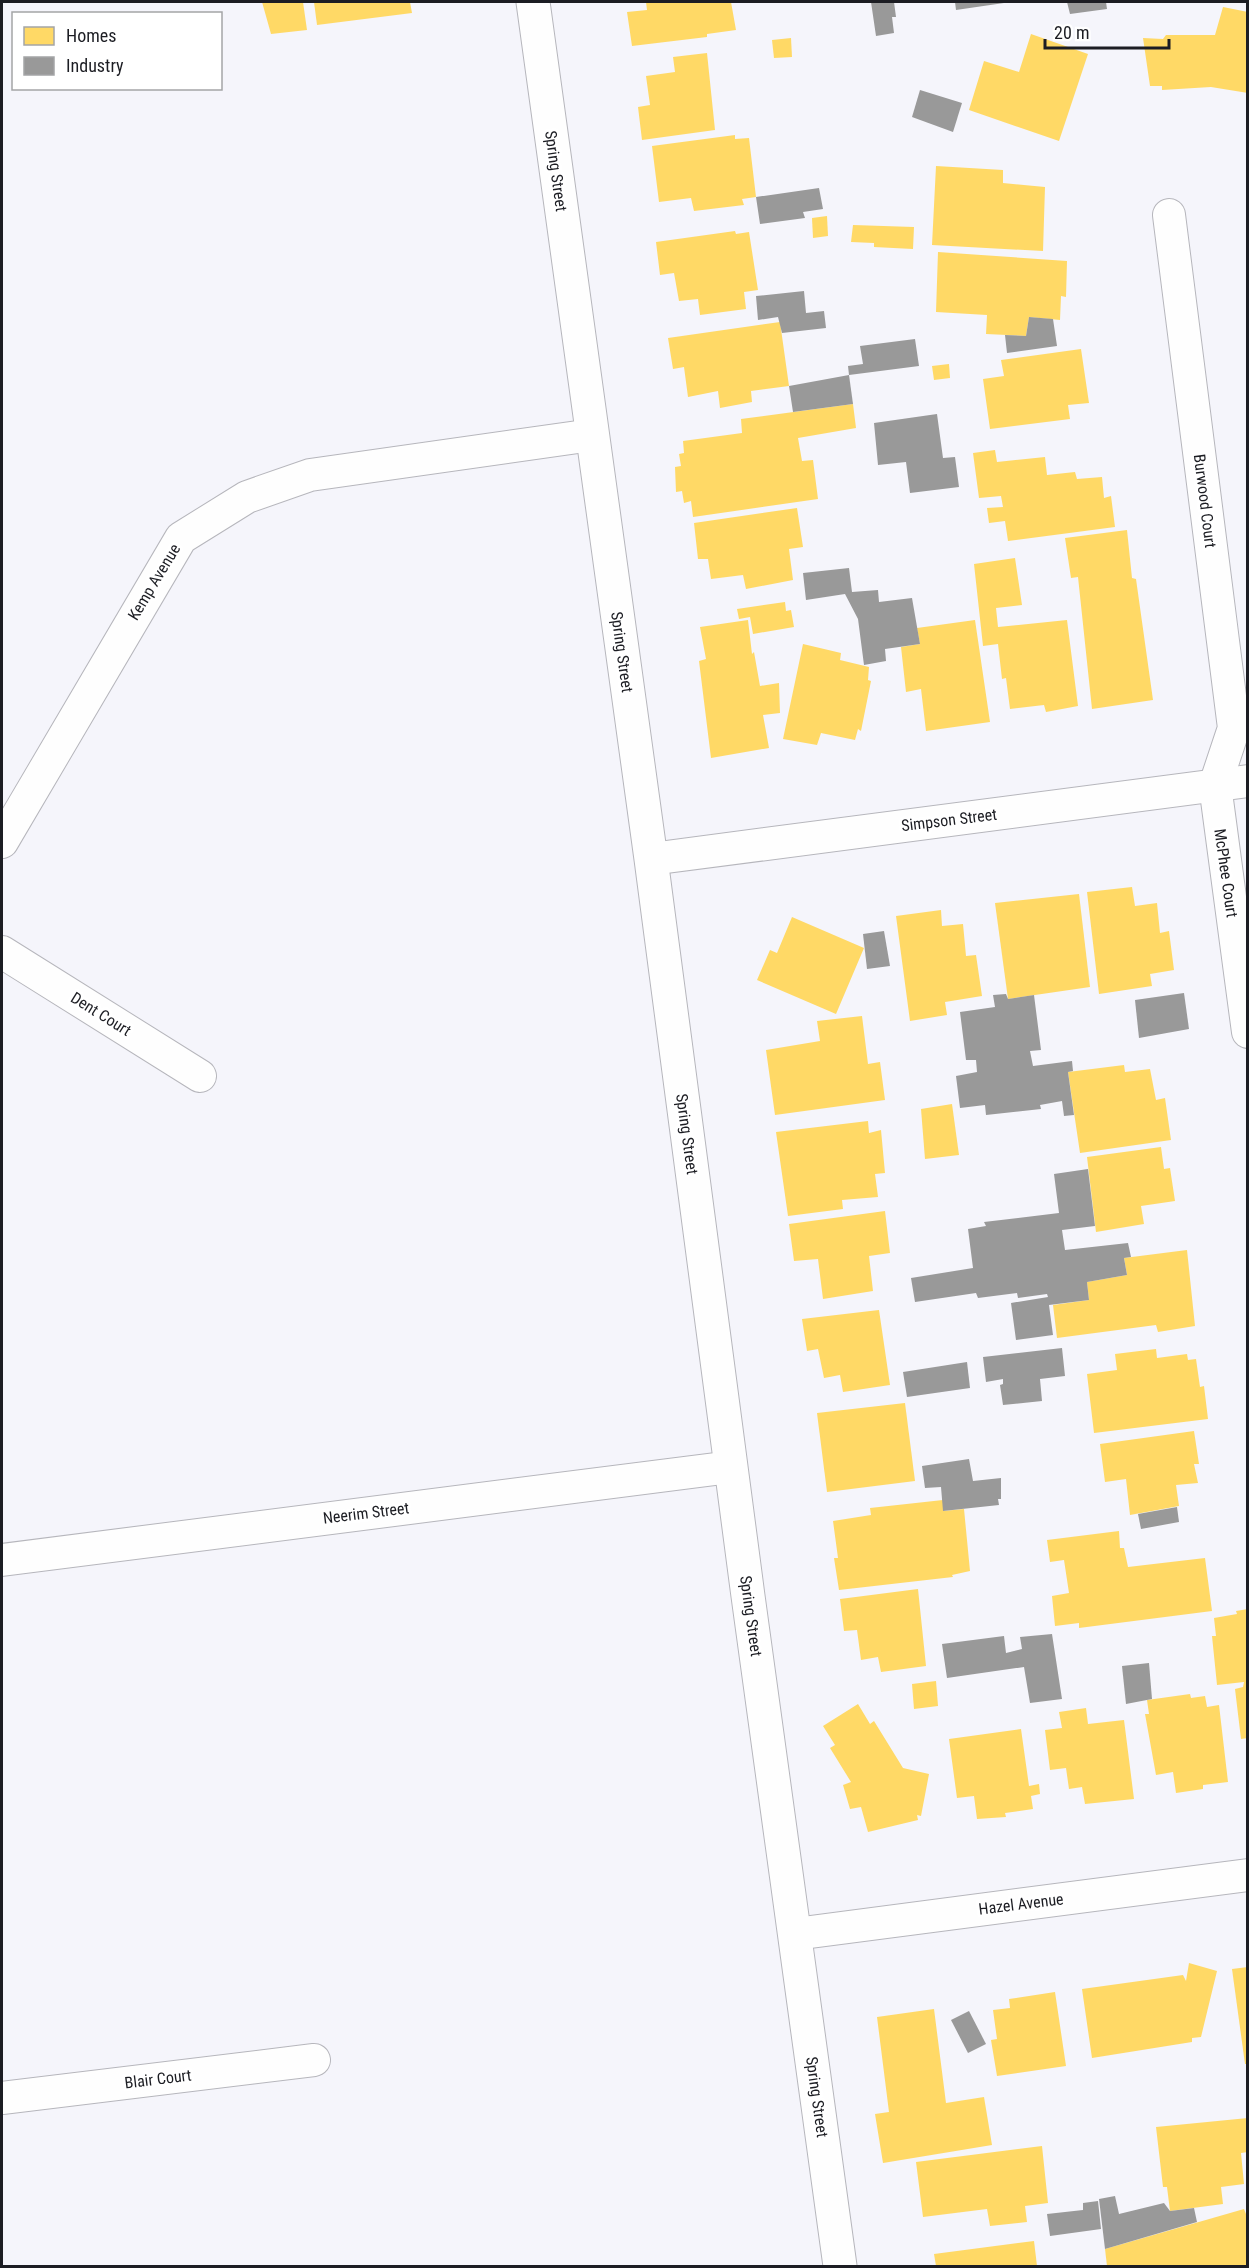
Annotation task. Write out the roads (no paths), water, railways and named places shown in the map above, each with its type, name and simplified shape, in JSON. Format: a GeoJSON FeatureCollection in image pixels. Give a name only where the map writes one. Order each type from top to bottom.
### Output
{"type":"FeatureCollection","features":[{"type":"Feature","properties":{"kind":"street","name":"Spring Street"},"geometry":{"type":"LineString","coordinates":[[532,2],[651,859],[840,2266]]}},
{"type":"Feature","properties":{"kind":"street","name":"Burwood Court"},"geometry":{"type":"LineString","coordinates":[[1169,215],[1234,728],[1215,785]]}},
{"type":"Feature","properties":{"kind":"street","name":"Kemp Avenue"},"geometry":{"type":"LineString","coordinates":[[2,842],[181,538],[248,497],[310,475],[592,435]]}},
{"type":"Feature","properties":{"kind":"street","name":"Simpson Street"},"geometry":{"type":"LineString","coordinates":[[651,859],[1248,781]]}},
{"type":"Feature","properties":{"kind":"street","name":"McPhee Court"},"geometry":{"type":"LineString","coordinates":[[1215,785],[1248,1032]]}},
{"type":"Feature","properties":{"kind":"street","name":"Dent Court"},"geometry":{"type":"LineString","coordinates":[[2,952],[200,1076]]}},
{"type":"Feature","properties":{"kind":"street","name":"Neerim Street"},"geometry":{"type":"LineString","coordinates":[[2,1560],[731,1467]]}},
{"type":"Feature","properties":{"kind":"street","name":"Hazel Avenue"},"geometry":{"type":"LineString","coordinates":[[795,1934],[1248,1875]]}},
{"type":"Feature","properties":{"kind":"street","name":"Blair Court"},"geometry":{"type":"LineString","coordinates":[[2,2098],[314,2060]]}}]}
